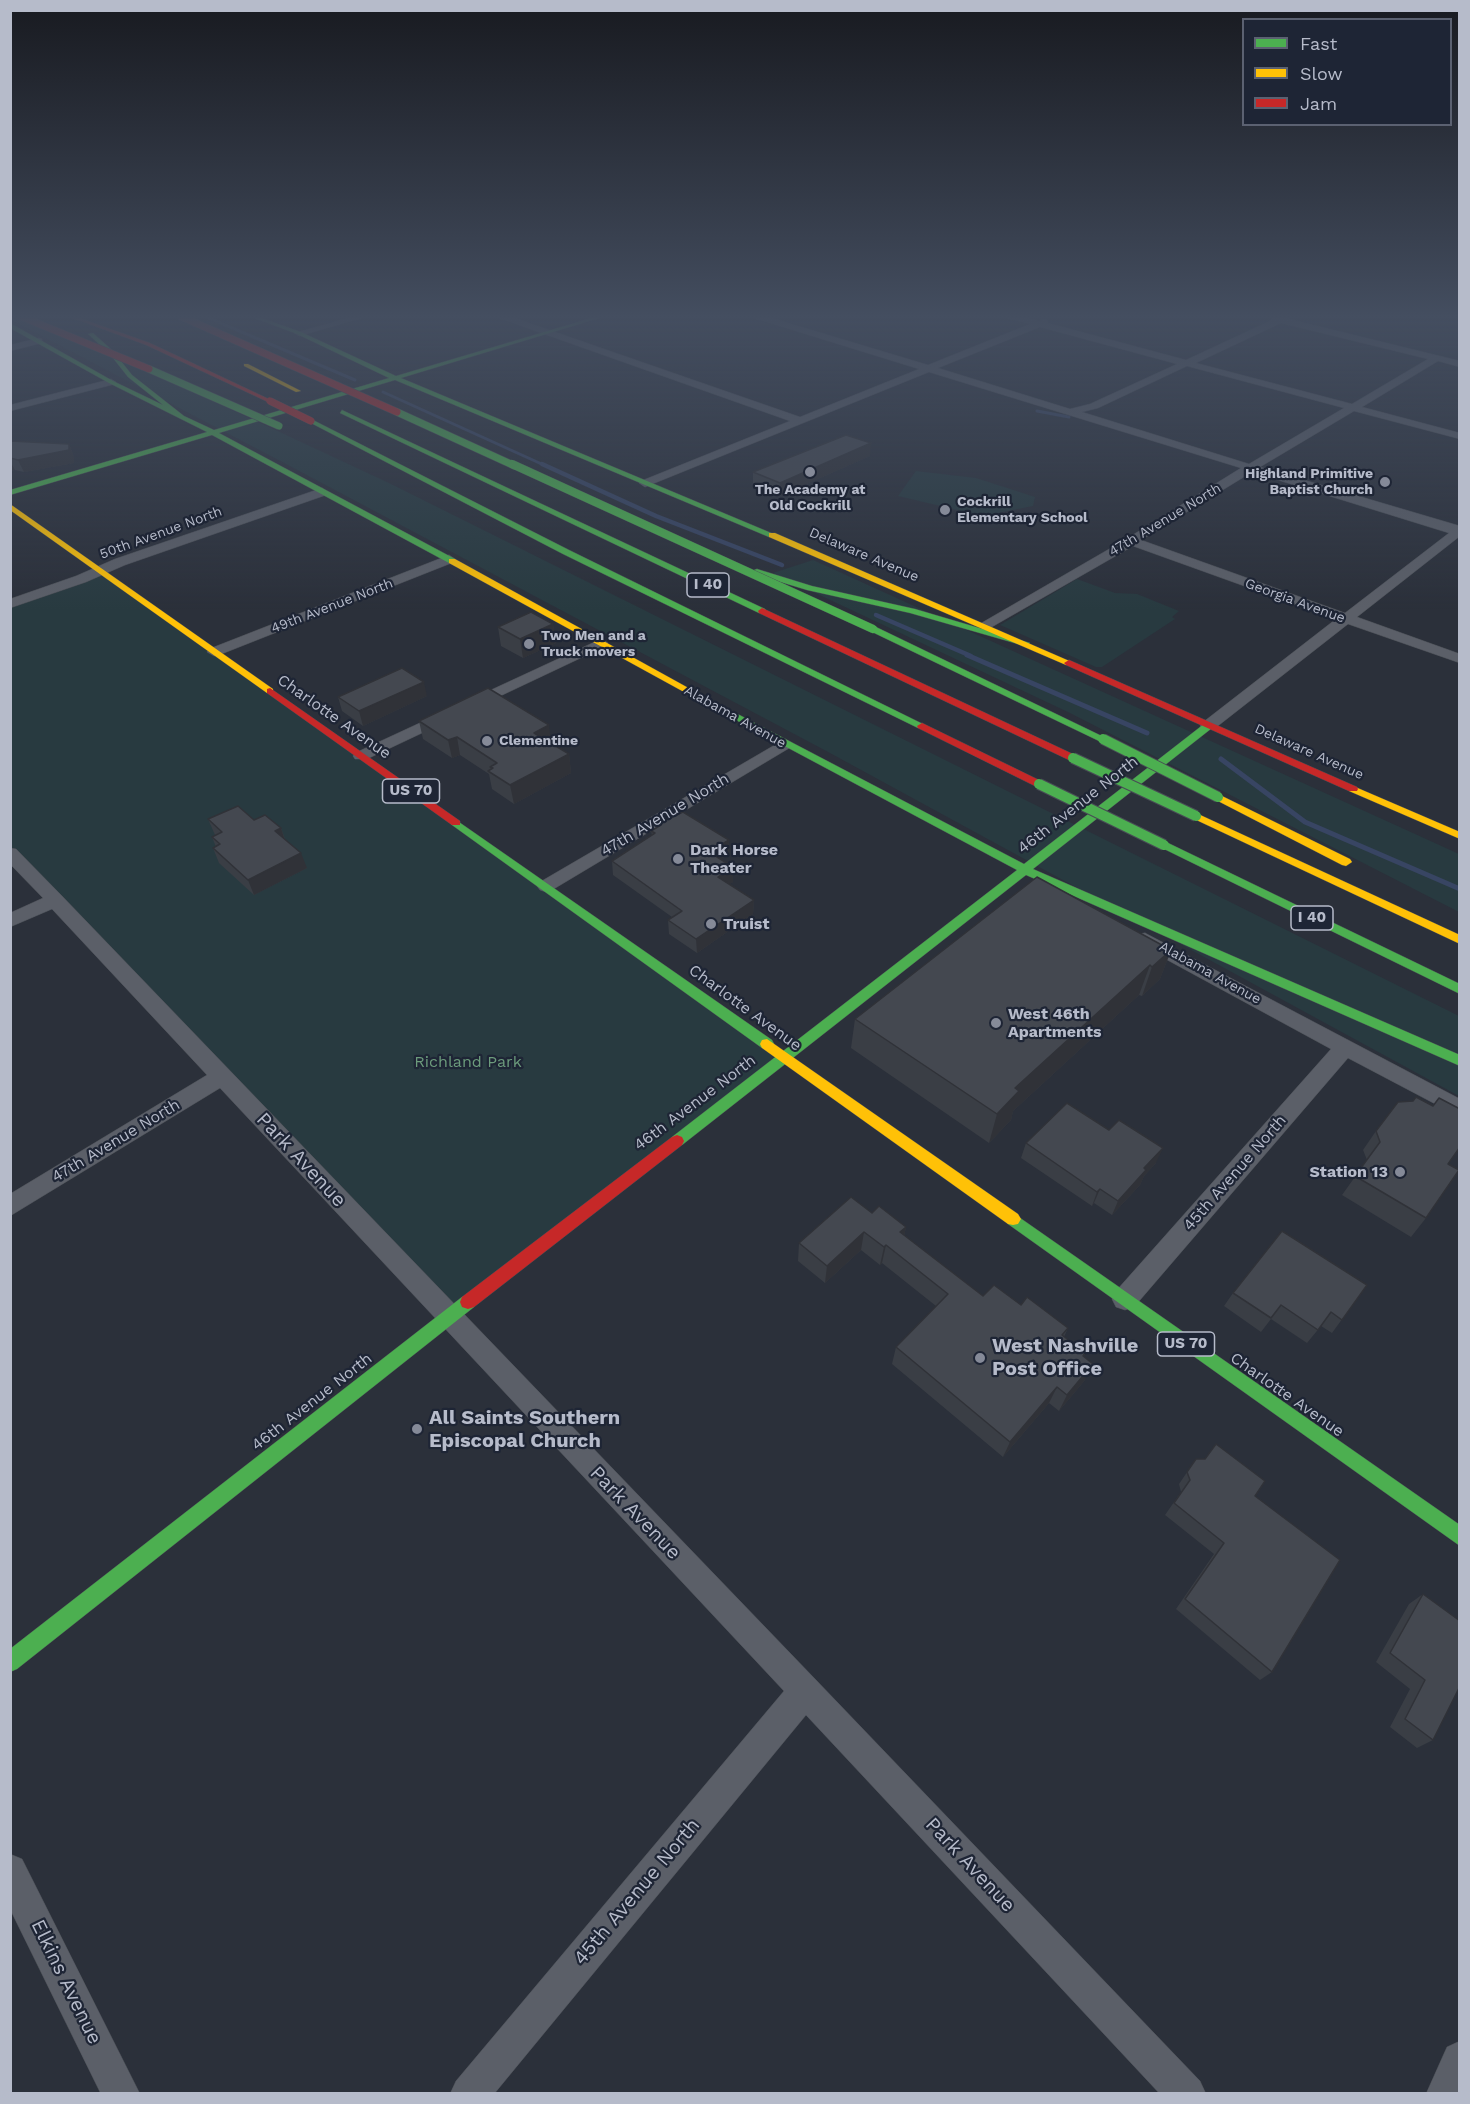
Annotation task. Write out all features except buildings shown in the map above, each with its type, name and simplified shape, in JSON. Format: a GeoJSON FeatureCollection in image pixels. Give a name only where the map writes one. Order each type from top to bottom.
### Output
{"type":"FeatureCollection","features":[{"type":"Feature","properties":{"kind":"main road","name":"Alabama Avenue"},"geometry":{"type":"LineString","coordinates":[[177,414],[785,744],[1026,870]]}},
{"type":"Feature","properties":{"kind":"main road"},"geometry":{"type":"LineString","coordinates":[[251,414],[284,428]]}},
{"type":"Feature","properties":{"kind":"main road"},"geometry":{"type":"LineString","coordinates":[[10,493],[272,414]]}},
{"type":"Feature","properties":{"kind":"main road","name":"I 40"},"geometry":{"type":"LineString","coordinates":[[297,414],[566,552],[1460,990]]}},
{"type":"Feature","properties":{"kind":"main road","name":"I 40"},"geometry":{"type":"LineString","coordinates":[[358,414],[1073,758],[1460,940]]}},
{"type":"Feature","properties":{"kind":"main road"},"geometry":{"type":"LineString","coordinates":[[359,414],[696,555],[810,588],[912,610],[1025,644]]}},
{"type":"Feature","properties":{"kind":"main road"},"geometry":{"type":"LineString","coordinates":[[402,414],[873,629],[1103,739],[1354,867]]}},
{"type":"Feature","properties":{"kind":"main road","name":"Delaware Avenue"},"geometry":{"type":"LineString","coordinates":[[481,414],[804,547],[1460,836]]}},
{"type":"Feature","properties":{"kind":"main road"},"geometry":{"type":"LineString","coordinates":[[340,452],[566,552]]}},
{"type":"Feature","properties":{"kind":"main road","name":"Charlotte Avenue"},"geometry":{"type":"LineString","coordinates":[[10,506],[1460,1538]]}},
{"type":"Feature","properties":{"kind":"main road","name":"46th Avenue North"},"geometry":{"type":"LineString","coordinates":[[10,1662],[448,1317],[786,1057],[1208,726]]}},
{"type":"Feature","properties":{"kind":"main road"},"geometry":{"type":"LineString","coordinates":[[1026,870],[1460,1060]]}},
{"type":"Feature","properties":{"kind":"street"},"geometry":{"type":"LineString","coordinates":[[782,414],[799,420]]}},
{"type":"Feature","properties":{"kind":"street"},"geometry":{"type":"LineString","coordinates":[[645,483],[814,414]]}},
{"type":"Feature","properties":{"kind":"street"},"geometry":{"type":"LineString","coordinates":[[1078,414],[1459,531]]}},
{"type":"Feature","properties":{"kind":"street","name":"47th Avenue North"},"geometry":{"type":"LineString","coordinates":[[985,626],[1131,541],[1340,414]]}},
{"type":"Feature","properties":{"kind":"street"},"geometry":{"type":"LineString","coordinates":[[1379,414],[1460,436]]}},
{"type":"Feature","properties":{"kind":"street","name":"50th Avenue North"},"geometry":{"type":"LineString","coordinates":[[10,604],[120,562],[322,492]]}},
{"type":"Feature","properties":{"kind":"street","name":"46th Avenue North"},"geometry":{"type":"LineString","coordinates":[[1208,726],[1459,531]]}},
{"type":"Feature","properties":{"kind":"street","name":"Georgia Avenue"},"geometry":{"type":"LineString","coordinates":[[1131,541],[1460,659]]}},
{"type":"Feature","properties":{"kind":"street","name":"49th Avenue North"},"geometry":{"type":"LineString","coordinates":[[214,652],[449,560]]}},
{"type":"Feature","properties":{"kind":"street"},"geometry":{"type":"LineString","coordinates":[[361,756],[601,643]]}},
{"type":"Feature","properties":{"kind":"street","name":"47th Avenue North"},"geometry":{"type":"LineString","coordinates":[[546,886],[785,744]]}},
{"type":"Feature","properties":{"kind":"street","name":"Park Avenue"},"geometry":{"type":"LineString","coordinates":[[10,853],[1187,2094]]}},
{"type":"Feature","properties":{"kind":"street","name":"Alabama Avenue"},"geometry":{"type":"LineString","coordinates":[[1026,870],[1059,893],[1460,1109]]}},
{"type":"Feature","properties":{"kind":"street"},"geometry":{"type":"LineString","coordinates":[[10,921],[55,900]]}},
{"type":"Feature","properties":{"kind":"street","name":"45th Avenue North"},"geometry":{"type":"LineString","coordinates":[[1125,1299],[1345,1047]]}},
{"type":"Feature","properties":{"kind":"street","name":"47th Avenue North"},"geometry":{"type":"LineString","coordinates":[[10,1206],[222,1076]]}},
{"type":"Feature","properties":{"kind":"street","name":"45th Avenue North"},"geometry":{"type":"LineString","coordinates":[[469,2094],[805,1690]]}},
{"type":"Feature","properties":{"kind":"street","name":"Elkins Avenue"},"geometry":{"type":"LineString","coordinates":[[10,1871],[121,2094]]}},
{"type":"Feature","properties":{"kind":"street"},"geometry":{"type":"LineString","coordinates":[[1445,2094],[1460,2060]]}},
{"type":"Feature","properties":{"kind":"green space"},"geometry":{"type":"Polygon","coordinates":[[[191,414],[241,414],[389,483],[1459,1016],[1459,1096],[830,753],[191,414]]]}},
{"type":"Feature","properties":{"kind":"green space"},"geometry":{"type":"Polygon","coordinates":[[[916,471],[976,478],[1035,497],[1033,506],[983,516],[898,496],[916,471]]]}},
{"type":"Feature","properties":{"kind":"green space"},"geometry":{"type":"Polygon","coordinates":[[[813,560],[1459,854],[1459,912],[1070,713],[773,573],[813,560]]]}},
{"type":"Feature","properties":{"kind":"green space","name":"Richland Park"},"geometry":{"type":"Polygon","coordinates":[[[101,571],[786,1057],[448,1317],[11,853],[11,604],[101,571]]]}},
{"type":"Feature","properties":{"kind":"green space"},"geometry":{"type":"Polygon","coordinates":[[[1077,579],[1115,593],[1137,594],[1179,611],[1172,617],[1175,619],[1102,667],[1096,667],[1000,625],[1077,579]]]}},
{"type":"Feature","properties":{"kind":"waterway"},"geometry":{"type":"LineString","coordinates":[[432,414],[546,466]]}},
{"type":"Feature","properties":{"kind":"waterway"},"geometry":{"type":"LineString","coordinates":[[1054,414],[1069,417]]}},
{"type":"Feature","properties":{"kind":"waterway"},"geometry":{"type":"LineString","coordinates":[[542,464],[656,516],[782,565]]}},
{"type":"Feature","properties":{"kind":"waterway"},"geometry":{"type":"LineString","coordinates":[[876,615],[971,656]]}},
{"type":"Feature","properties":{"kind":"waterway"},"geometry":{"type":"LineString","coordinates":[[967,655],[1147,733]]}},
{"type":"Feature","properties":{"kind":"waterway"},"geometry":{"type":"LineString","coordinates":[[1221,759],[1305,822],[1460,889]]}},
{"type":"Feature","properties":{"kind":"traffic: fast"},"geometry":{"type":"LineString","coordinates":[[176,414],[452,561]]}},
{"type":"Feature","properties":{"kind":"traffic: fast"},"geometry":{"type":"LineString","coordinates":[[252,414],[279,426]]}},
{"type":"Feature","properties":{"kind":"traffic: fast"},"geometry":{"type":"LineString","coordinates":[[10,493],[274,414]]}},
{"type":"Feature","properties":{"kind":"traffic: fast"},"geometry":{"type":"LineString","coordinates":[[347,414],[762,611]]}},
{"type":"Feature","properties":{"kind":"traffic: fast"},"geometry":{"type":"LineString","coordinates":[[402,414],[873,629]]}},
{"type":"Feature","properties":{"kind":"traffic: fast"},"geometry":{"type":"LineString","coordinates":[[482,414],[772,535]]}},
{"type":"Feature","properties":{"kind":"traffic: fast"},"geometry":{"type":"LineString","coordinates":[[311,421],[566,552],[922,726]]}},
{"type":"Feature","properties":{"kind":"traffic: fast"},"geometry":{"type":"LineString","coordinates":[[757,572],[810,588],[912,611],[1025,643]]}},
{"type":"Feature","properties":{"kind":"traffic: fast"},"geometry":{"type":"LineString","coordinates":[[873,629],[1103,739]]}},
{"type":"Feature","properties":{"kind":"traffic: fast"},"geometry":{"type":"LineString","coordinates":[[707,701],[1026,870]]}},
{"type":"Feature","properties":{"kind":"traffic: fast"},"geometry":{"type":"LineString","coordinates":[[786,1057],[1208,726]]}},
{"type":"Feature","properties":{"kind":"traffic: fast"},"geometry":{"type":"LineString","coordinates":[[1103,739],[1218,797]]}},
{"type":"Feature","properties":{"kind":"traffic: fast"},"geometry":{"type":"LineString","coordinates":[[1073,758],[1196,816]]}},
{"type":"Feature","properties":{"kind":"traffic: fast"},"geometry":{"type":"LineString","coordinates":[[1039,784],[1164,845]]}},
{"type":"Feature","properties":{"kind":"traffic: fast"},"geometry":{"type":"LineString","coordinates":[[456,823],[767,1044]]}},
{"type":"Feature","properties":{"kind":"traffic: fast"},"geometry":{"type":"LineString","coordinates":[[1164,845],[1460,990]]}},
{"type":"Feature","properties":{"kind":"traffic: fast"},"geometry":{"type":"LineString","coordinates":[[1026,870],[1460,1061]]}},
{"type":"Feature","properties":{"kind":"traffic: fast"},"geometry":{"type":"LineString","coordinates":[[677,1141],[786,1057]]}},
{"type":"Feature","properties":{"kind":"traffic: fast"},"geometry":{"type":"LineString","coordinates":[[1013,1219],[1460,1537]]}},
{"type":"Feature","properties":{"kind":"traffic: fast"},"geometry":{"type":"LineString","coordinates":[[10,1662],[468,1302]]}},
{"type":"Feature","properties":{"kind":"traffic: slow"},"geometry":{"type":"LineString","coordinates":[[10,506],[270,691]]}},
{"type":"Feature","properties":{"kind":"traffic: slow"},"geometry":{"type":"LineString","coordinates":[[772,535],[1069,663]]}},
{"type":"Feature","properties":{"kind":"traffic: slow"},"geometry":{"type":"LineString","coordinates":[[452,561],[707,701]]}},
{"type":"Feature","properties":{"kind":"traffic: slow"},"geometry":{"type":"LineString","coordinates":[[1353,789],[1460,836]]}},
{"type":"Feature","properties":{"kind":"traffic: slow"},"geometry":{"type":"LineString","coordinates":[[1218,797],[1346,862]]}},
{"type":"Feature","properties":{"kind":"traffic: slow"},"geometry":{"type":"LineString","coordinates":[[1196,816],[1460,940]]}},
{"type":"Feature","properties":{"kind":"traffic: slow"},"geometry":{"type":"LineString","coordinates":[[767,1044],[1013,1219]]}},
{"type":"Feature","properties":{"kind":"traffic: jam"},"geometry":{"type":"LineString","coordinates":[[297,414],[311,421]]}},
{"type":"Feature","properties":{"kind":"traffic: jam"},"geometry":{"type":"LineString","coordinates":[[762,611],[1073,758]]}},
{"type":"Feature","properties":{"kind":"traffic: jam"},"geometry":{"type":"LineString","coordinates":[[1069,663],[1353,789]]}},
{"type":"Feature","properties":{"kind":"traffic: jam"},"geometry":{"type":"LineString","coordinates":[[270,691],[456,823]]}},
{"type":"Feature","properties":{"kind":"traffic: jam"},"geometry":{"type":"LineString","coordinates":[[922,726],[1039,784]]}},
{"type":"Feature","properties":{"kind":"traffic: jam"},"geometry":{"type":"LineString","coordinates":[[468,1302],[677,1141]]}},
{"type":"Feature","properties":{"kind":"place","name":"The Academy at Old Cockrill"},"geometry":{"type":"Point","coordinates":[810,472]}},
{"type":"Feature","properties":{"kind":"place","name":"Highland Primitive Baptist Church"},"geometry":{"type":"Point","coordinates":[1385,482]}},
{"type":"Feature","properties":{"kind":"place","name":"Cockrill Elementary School"},"geometry":{"type":"Point","coordinates":[945,510]}},
{"type":"Feature","properties":{"kind":"place","name":"Two Men and a Truck movers"},"geometry":{"type":"Point","coordinates":[529,644]}},
{"type":"Feature","properties":{"kind":"place","name":"Clementine"},"geometry":{"type":"Point","coordinates":[487,741]}},
{"type":"Feature","properties":{"kind":"place","name":"Dark Horse Theater"},"geometry":{"type":"Point","coordinates":[678,859]}},
{"type":"Feature","properties":{"kind":"place","name":"Truist"},"geometry":{"type":"Point","coordinates":[711,924]}},
{"type":"Feature","properties":{"kind":"place","name":"West 46th Apartments"},"geometry":{"type":"Point","coordinates":[996,1023]}},
{"type":"Feature","properties":{"kind":"place","name":"Station 13"},"geometry":{"type":"Point","coordinates":[1400,1172]}},
{"type":"Feature","properties":{"kind":"place","name":"West Nashville Post Office"},"geometry":{"type":"Point","coordinates":[980,1358]}},
{"type":"Feature","properties":{"kind":"place","name":"All Saints Southern Episcopal Church"},"geometry":{"type":"Point","coordinates":[417,1429]}}]}
